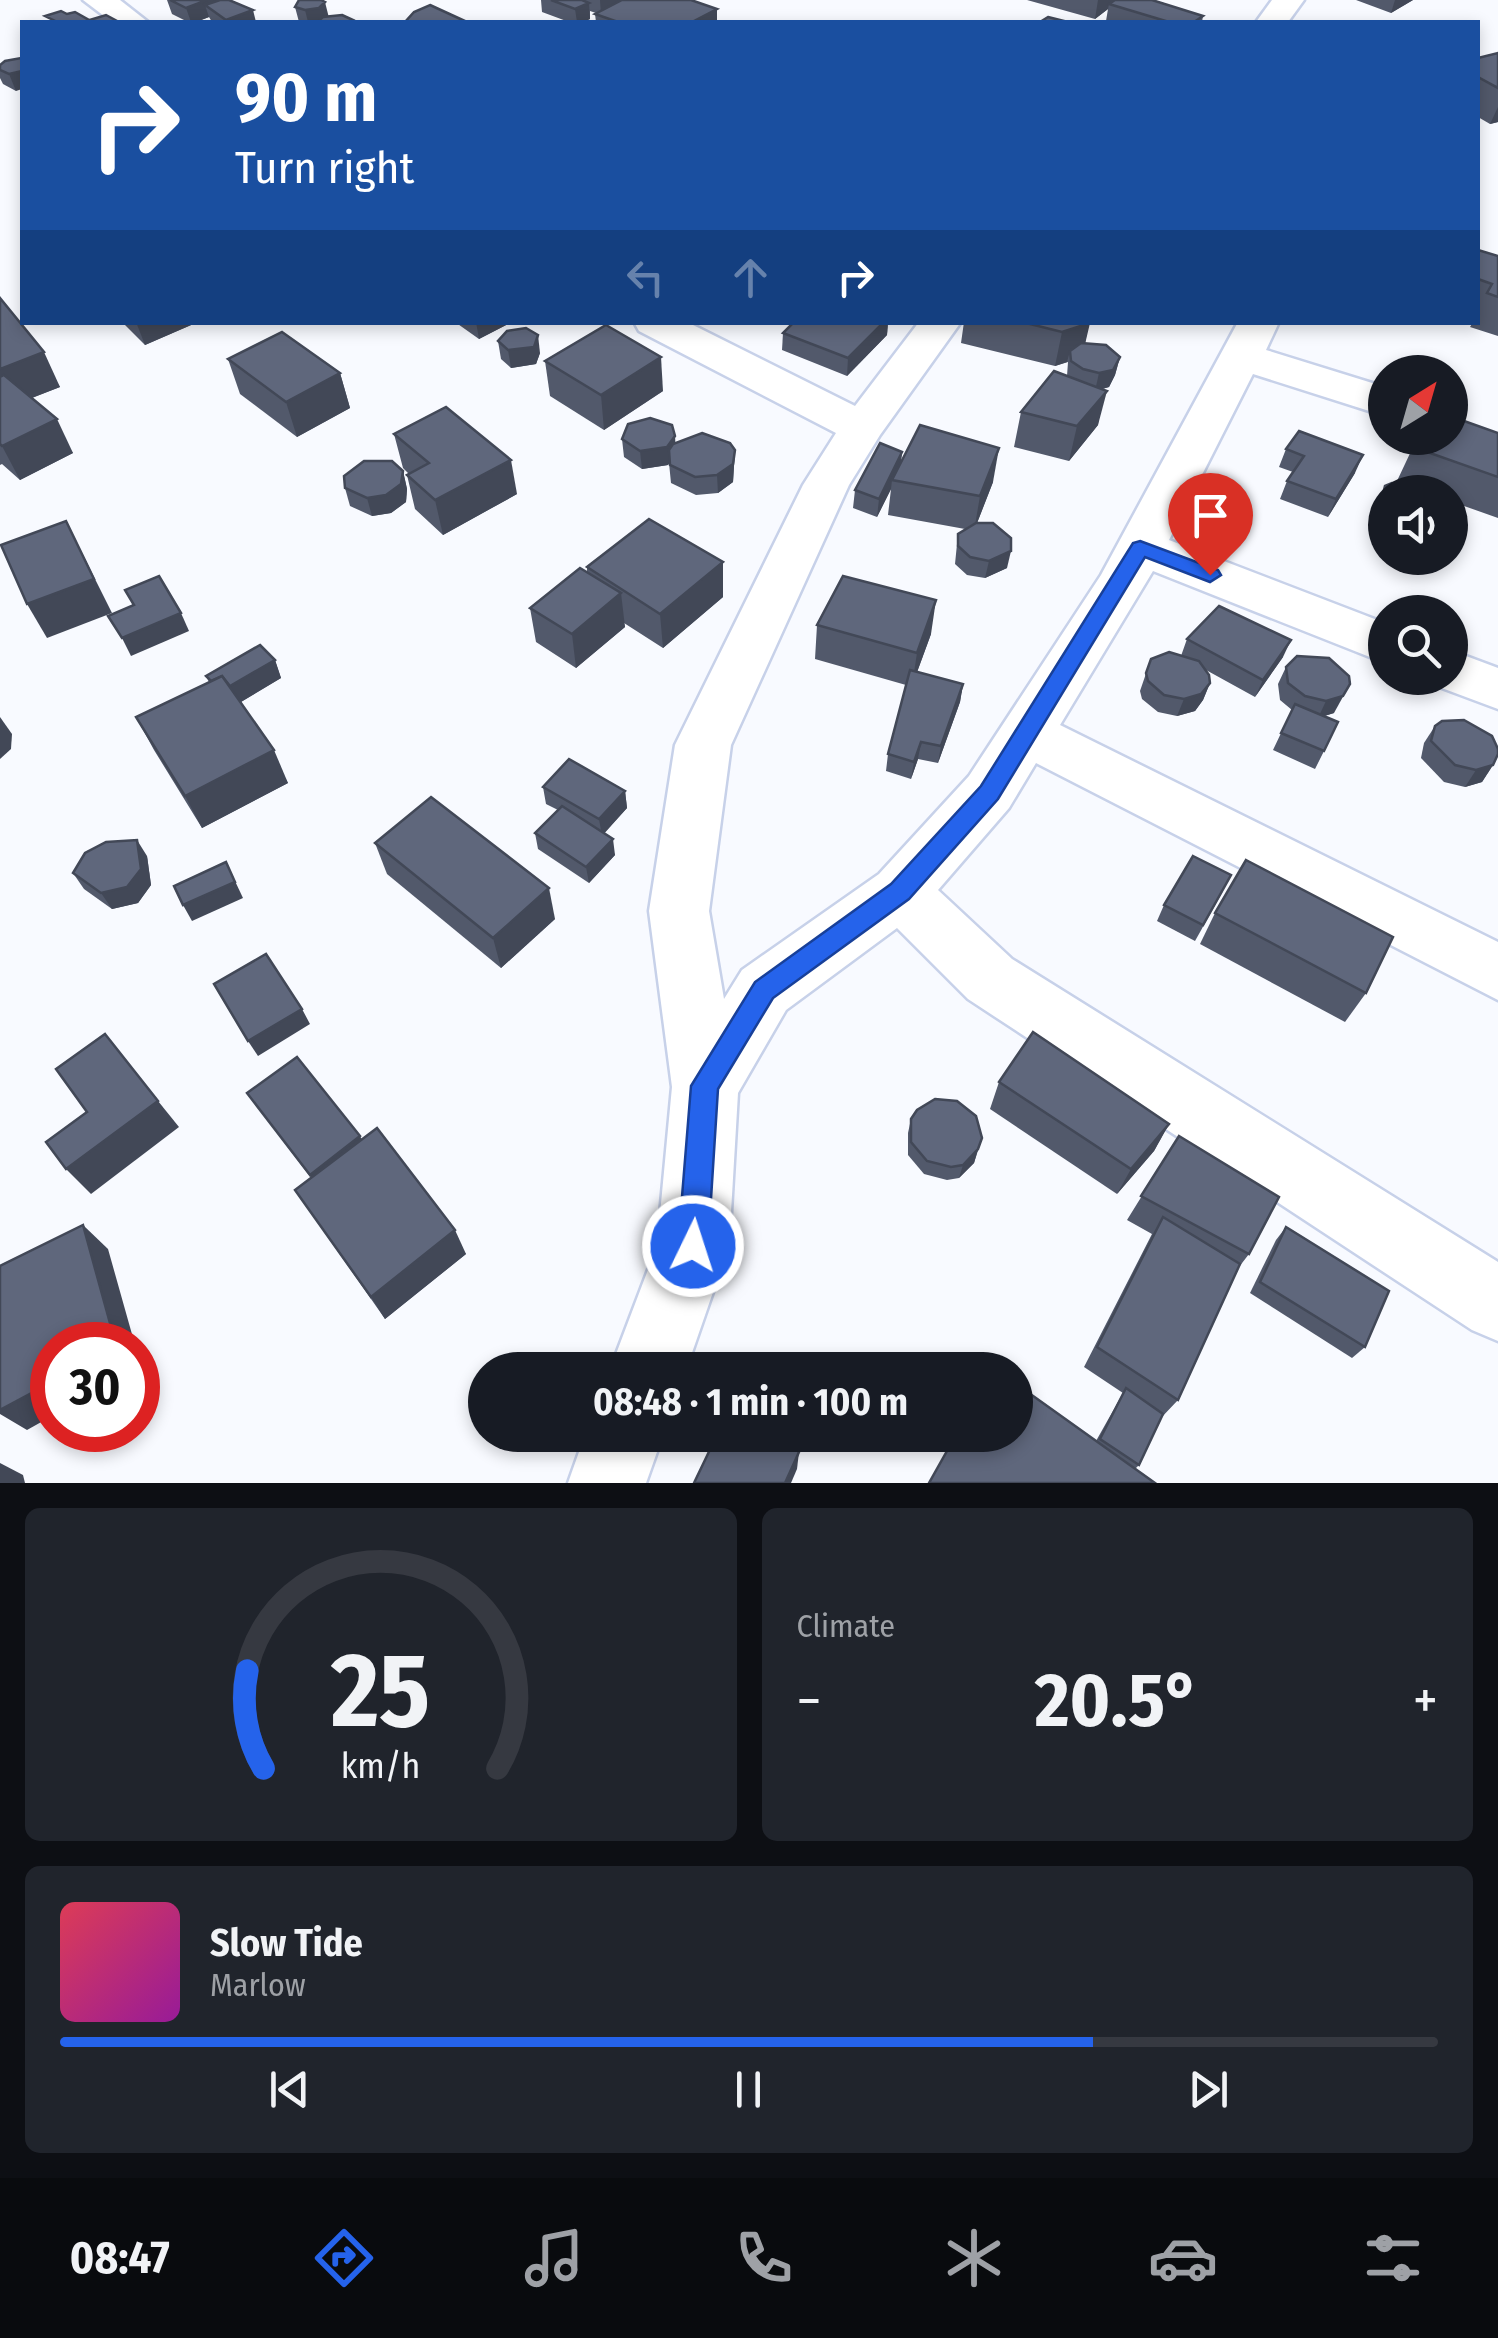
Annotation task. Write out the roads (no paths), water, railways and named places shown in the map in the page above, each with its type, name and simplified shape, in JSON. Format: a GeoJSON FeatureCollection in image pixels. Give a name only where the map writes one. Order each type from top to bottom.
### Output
{"type":"FeatureCollection","features":[{"type":"Feature","properties":{"kind":"street"},"geometry":{"type":"LineString","coordinates":[[99,0],[129,20]]}},
{"type":"Feature","properties":{"kind":"street"},"geometry":{"type":"LineString","coordinates":[[660,325],[862,428]]}},
{"type":"Feature","properties":{"kind":"street"},"geometry":{"type":"LineString","coordinates":[[655,1352],[693,1246],[705,1086],[678,911],[703,745],[826,485],[862,428],[939,325]]}},
{"type":"Feature","properties":{"kind":"street"},"geometry":{"type":"LineString","coordinates":[[705,1086],[764,990],[900,892],[990,792],[1140,548],[1251,339],[1368,394]]}},
{"type":"Feature","properties":{"kind":"street"},"geometry":{"type":"LineString","coordinates":[[1140,548],[1368,637]]}},
{"type":"Feature","properties":{"kind":"street"},"geometry":{"type":"LineString","coordinates":[[1468,677],[1498,689]]}},
{"type":"Feature","properties":{"kind":"street"},"geometry":{"type":"LineString","coordinates":[[1026,733],[1498,972]]}},
{"type":"Feature","properties":{"kind":"street"},"geometry":{"type":"LineString","coordinates":[[900,892],[990,979],[1498,1304]]}},
{"type":"Feature","properties":{"kind":"street"},"geometry":{"type":"LineString","coordinates":[[607,1483],[618,1452]]}}]}
